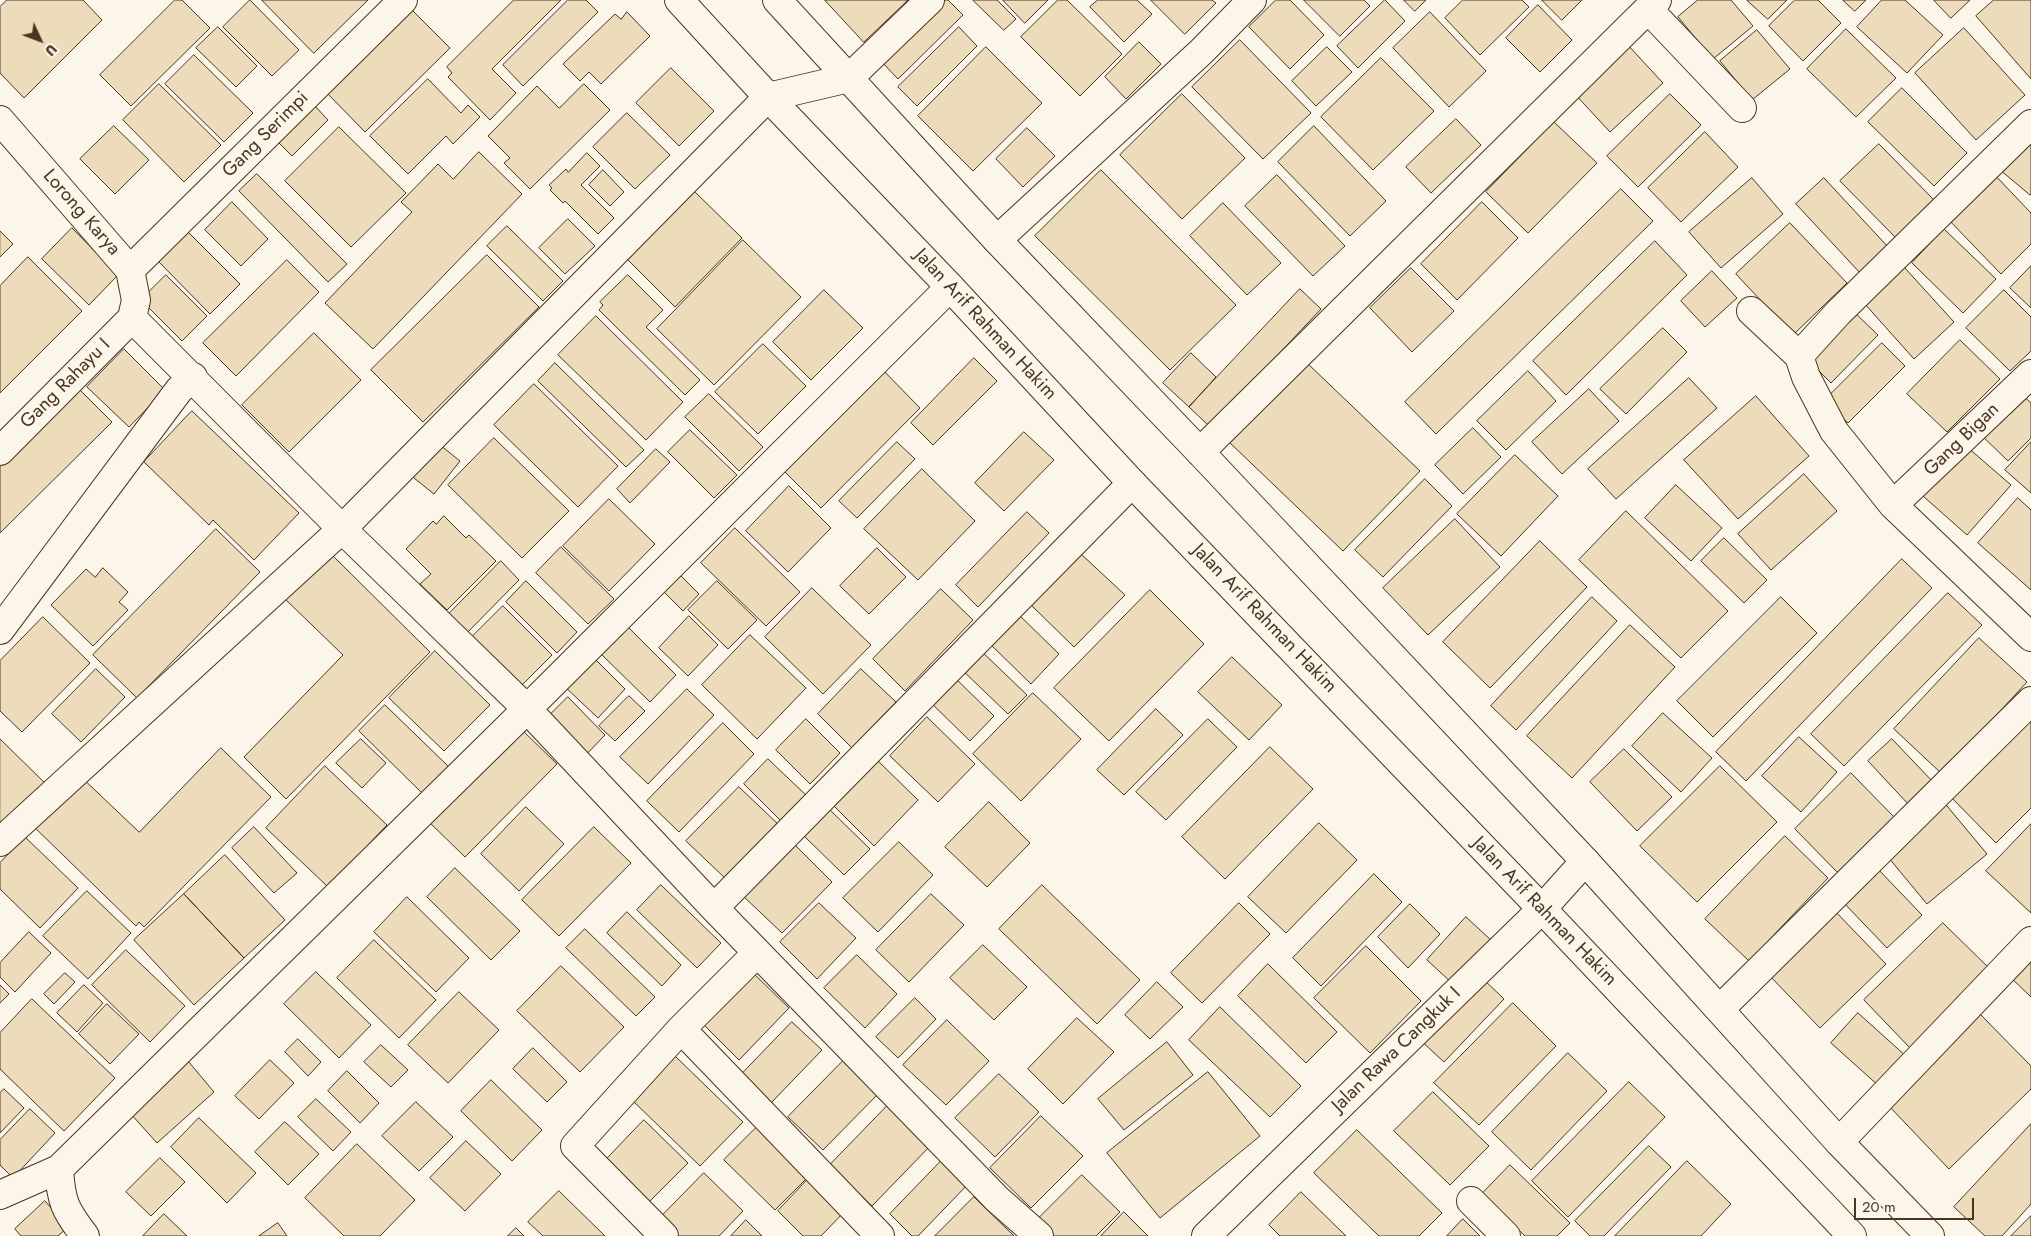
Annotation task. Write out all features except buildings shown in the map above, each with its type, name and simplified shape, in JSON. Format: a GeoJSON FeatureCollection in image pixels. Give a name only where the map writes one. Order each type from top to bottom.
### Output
{"type":"FeatureCollection","features":[{"type":"Feature","properties":{"kind":"street","name":"Gang Serimpi"},"geometry":{"type":"LineString","coordinates":[[130,270],[403,0]]}},
{"type":"Feature","properties":{"kind":"street","name":"Jalan Arif Rahman Hakim"},"geometry":{"type":"LineString","coordinates":[[679,0],[1132,483],[1542,909],[1852,1236]]}},
{"type":"Feature","properties":{"kind":"street"},"geometry":{"type":"LineString","coordinates":[[777,0],[997,240],[1200,452],[1585,861],[1839,1142],[1930,1236]]}},
{"type":"Feature","properties":{"kind":"street"},"geometry":{"type":"LineString","coordinates":[[0,842],[342,529],[768,97],[849,78],[930,0]]}},
{"type":"Feature","properties":{"kind":"street"},"geometry":{"type":"LineString","coordinates":[[997,240],[1202,51],[1252,0]]}},
{"type":"Feature","properties":{"kind":"street"},"geometry":{"type":"LineString","coordinates":[[1200,452],[1652,4],[1742,108]]}},
{"type":"Feature","properties":{"kind":"street","name":"Lorong Karya"},"geometry":{"type":"LineString","coordinates":[[0,120],[130,270],[136,300],[132,318]]}},
{"type":"Feature","properties":{"kind":"street"},"geometry":{"type":"LineString","coordinates":[[1799,356],[1838,313],[2031,124]]}},
{"type":"Feature","properties":{"kind":"street"},"geometry":{"type":"LineString","coordinates":[[0,1195],[59,1169],[527,709],[950,287]]}},
{"type":"Feature","properties":{"kind":"street"},"geometry":{"type":"LineString","coordinates":[[1751,310],[1799,356],[1806,377],[1834,431],[1893,505],[2031,637]]}},
{"type":"Feature","properties":{"kind":"street"},"geometry":{"type":"LineString","coordinates":[[132,318],[193,377],[342,529],[527,709],[757,953],[997,1198],[1039,1236]]}},
{"type":"Feature","properties":{"kind":"street","name":"Gang Rahayu I"},"geometry":{"type":"LineString","coordinates":[[0,450],[132,318]]}},
{"type":"Feature","properties":{"kind":"street","name":"Gang Bigan"},"geometry":{"type":"LineString","coordinates":[[1893,505],[2031,374]]}},
{"type":"Feature","properties":{"kind":"street"},"geometry":{"type":"LineString","coordinates":[[0,630],[179,390],[193,377]]}},
{"type":"Feature","properties":{"kind":"street"},"geometry":{"type":"LineString","coordinates":[[714,908],[1132,483]]}},
{"type":"Feature","properties":{"kind":"street"},"geometry":{"type":"LineString","coordinates":[[1720,1009],[2031,700]]}},
{"type":"Feature","properties":{"kind":"street","name":"Jalan Rawa Cangkuk I"},"geometry":{"type":"LineString","coordinates":[[1206,1236],[1542,909],[1585,861]]}},
{"type":"Feature","properties":{"kind":"street"},"geometry":{"type":"LineString","coordinates":[[1839,1142],[2031,941]]}},
{"type":"Feature","properties":{"kind":"street"},"geometry":{"type":"LineString","coordinates":[[664,1236],[575,1146],[681,1029],[757,953]]}},
{"type":"Feature","properties":{"kind":"street"},"geometry":{"type":"LineString","coordinates":[[681,1029],[880,1236]]}},
{"type":"Feature","properties":{"kind":"street"},"geometry":{"type":"LineString","coordinates":[[59,1169],[60,1193],[63,1204],[85,1236]]}},
{"type":"Feature","properties":{"kind":"street"},"geometry":{"type":"LineString","coordinates":[[1471,1201],[1506,1236]]}}]}
